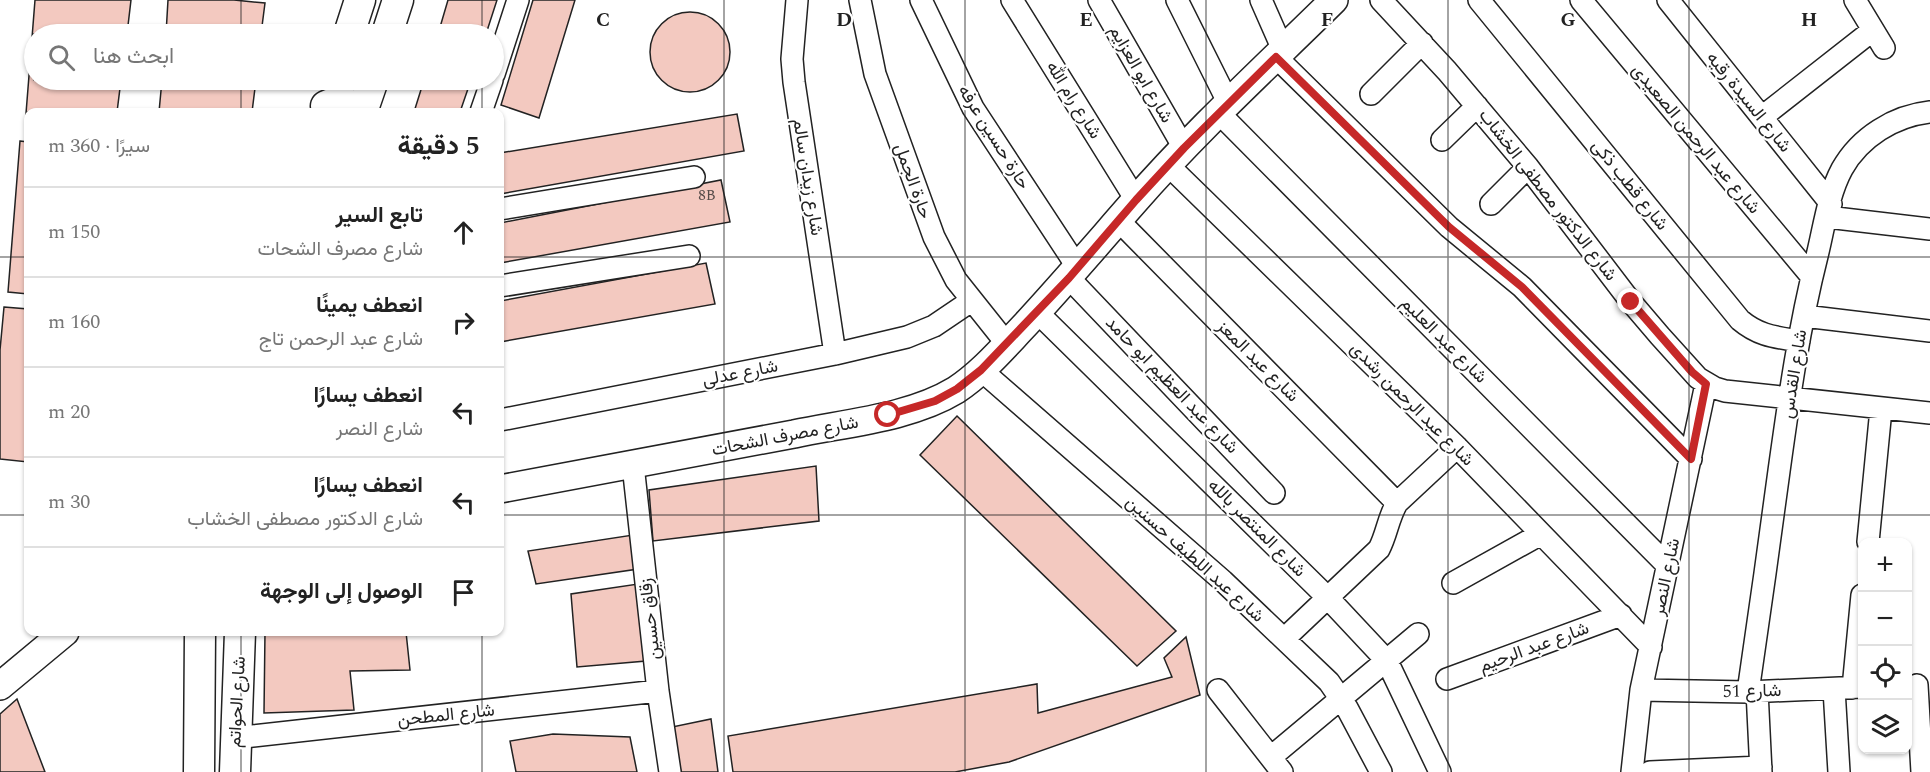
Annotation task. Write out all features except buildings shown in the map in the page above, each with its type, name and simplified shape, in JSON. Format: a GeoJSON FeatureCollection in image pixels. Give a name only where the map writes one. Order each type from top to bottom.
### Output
{"type":"FeatureCollection","features":[{"type":"Feature","properties":{"kind":"main road"},"geometry":{"type":"LineString","coordinates":[[352,24],[360,0]]}},
{"type":"Feature","properties":{"kind":"main road"},"geometry":{"type":"LineString","coordinates":[[390,24],[398,0]]}},
{"type":"Feature","properties":{"kind":"main road"},"geometry":{"type":"LineString","coordinates":[[362,108],[369,90]]}},
{"type":"Feature","properties":{"kind":"main road"},"geometry":{"type":"LineString","coordinates":[[328,99],[346,103],[354,108]]}},
{"type":"Feature","properties":{"kind":"main road","name":"شارع الحواتم"},"geometry":{"type":"LineString","coordinates":[[199,772],[200,636]]}},
{"type":"Feature","properties":{"kind":"main road","name":"شارع الحواتم"},"geometry":{"type":"LineString","coordinates":[[235,772],[240,636]]}},
{"type":"Feature","properties":{"kind":"street"},"geometry":{"type":"LineString","coordinates":[[504,43],[518,0]]}},
{"type":"Feature","properties":{"kind":"street","name":"شارع زيدان سالم"},"geometry":{"type":"LineString","coordinates":[[797,0],[792,59],[794,82],[835,354]]}},
{"type":"Feature","properties":{"kind":"street","name":"حارة الجمل"},"geometry":{"type":"LineString","coordinates":[[860,0],[875,74],[924,212],[943,257],[971,301],[1007,344]]}},
{"type":"Feature","properties":{"kind":"street","name":"حارة حسين عرفه"},"geometry":{"type":"LineString","coordinates":[[921,0],[973,108],[1074,273]]}},
{"type":"Feature","properties":{"kind":"street","name":"شارع رام الله"},"geometry":{"type":"LineString","coordinates":[[1012,0],[1127,210]]}},
{"type":"Feature","properties":{"kind":"street","name":"شارع ابو العزايم"},"geometry":{"type":"LineString","coordinates":[[1099,0],[1176,156]]}},
{"type":"Feature","properties":{"kind":"street","name":"شارع عبد العليم"},"geometry":{"type":"LineString","coordinates":[[1177,0],[1224,109],[1668,566]]}},
{"type":"Feature","properties":{"kind":"street"},"geometry":{"type":"LineString","coordinates":[[1261,0],[1280,54],[1449,227],[1516,281],[1691,459]]}},
{"type":"Feature","properties":{"kind":"street","name":"شارع مصرف الشحات"},"geometry":{"type":"LineString","coordinates":[[504,488],[912,410],[957,389],[981,370],[1074,273],[1176,156],[1334,0]]}},
{"type":"Feature","properties":{"kind":"street","name":"شارع الدكتور مصطفى الخشاب"},"geometry":{"type":"LineString","coordinates":[[1381,0],[1477,106],[1528,167],[1631,302],[1692,372],[1706,384],[1725,391],[1930,413]]}},
{"type":"Feature","properties":{"kind":"street","name":"شارع قطب ذكى"},"geometry":{"type":"LineString","coordinates":[[1479,0],[1740,320],[1751,330],[1799,341]]}},
{"type":"Feature","properties":{"kind":"street","name":"شارع عبد الرحمن الصعيدى"},"geometry":{"type":"LineString","coordinates":[[1581,0],[1812,278]]}},
{"type":"Feature","properties":{"kind":"street","name":"شارع السيدة رقيه"},"geometry":{"type":"LineString","coordinates":[[1668,0],[1762,117],[1829,211]]}},
{"type":"Feature","properties":{"kind":"street"},"geometry":{"type":"LineString","coordinates":[[1855,0],[1884,48]]}},
{"type":"Feature","properties":{"kind":"street"},"geometry":{"type":"LineString","coordinates":[[1762,117],[1873,30]]}},
{"type":"Feature","properties":{"kind":"street"},"geometry":{"type":"LineString","coordinates":[[1371,94],[1422,43]]}},
{"type":"Feature","properties":{"kind":"street"},"geometry":{"type":"LineString","coordinates":[[482,108],[489,90]]}},
{"type":"Feature","properties":{"kind":"street"},"geometry":{"type":"LineString","coordinates":[[1442,140],[1477,106]]}},
{"type":"Feature","properties":{"kind":"street","name":"شارع القدس"},"geometry":{"type":"LineString","coordinates":[[1761,769],[1753,692],[1789,399],[1812,278],[1829,211],[1842,169],[1873,133],[1894,121],[1917,113],[1930,112]]}},
{"type":"Feature","properties":{"kind":"street","name":"شارع عبد الرحمن رشدى"},"geometry":{"type":"LineString","coordinates":[[1176,156],[1651,647]]}},
{"type":"Feature","properties":{"kind":"street"},"geometry":{"type":"LineString","coordinates":[[1491,204],[1528,167]]}},
{"type":"Feature","properties":{"kind":"street"},"geometry":{"type":"LineString","coordinates":[[504,208],[694,177]]}},
{"type":"Feature","properties":{"kind":"street","name":"شارع عبد المعز"},"geometry":{"type":"LineString","coordinates":[[1127,210],[1397,503]]}},
{"type":"Feature","properties":{"kind":"street"},"geometry":{"type":"LineString","coordinates":[[1829,211],[1930,229]]}},
{"type":"Feature","properties":{"kind":"street"},"geometry":{"type":"LineString","coordinates":[[504,285],[689,256]]}},
{"type":"Feature","properties":{"kind":"street","name":"شارع عبد العظيم ابو حامد"},"geometry":{"type":"LineString","coordinates":[[1074,273],[1274,493]]}},
{"type":"Feature","properties":{"kind":"street","name":"شارع عدلى"},"geometry":{"type":"LineString","coordinates":[[504,419],[835,354],[920,332],[934,326],[971,301]]}},
{"type":"Feature","properties":{"kind":"street","name":"شارع المنتصر بالله"},"geometry":{"type":"LineString","coordinates":[[1037,312],[1328,598],[1387,661],[1440,772]]}},
{"type":"Feature","properties":{"kind":"street"},"geometry":{"type":"LineString","coordinates":[[1804,316],[1930,331]]}},
{"type":"Feature","properties":{"kind":"street","name":"شارع عبد اللطيف حسنين"},"geometry":{"type":"LineString","coordinates":[[981,370],[1223,581],[1329,682],[1341,699],[1381,772]]}},
{"type":"Feature","properties":{"kind":"street","name":"شارع النصر"},"geometry":{"type":"LineString","coordinates":[[1632,772],[1641,690],[1706,384]]}},
{"type":"Feature","properties":{"kind":"street"},"geometry":{"type":"LineString","coordinates":[[1868,538],[1881,409]]}},
{"type":"Feature","properties":{"kind":"street"},"geometry":{"type":"LineString","coordinates":[[1284,639],[1379,549],[1397,503],[1457,447]]}},
{"type":"Feature","properties":{"kind":"street","name":"زقاق حسين"},"geometry":{"type":"LineString","coordinates":[[633,465],[658,691],[670,772]]}},
{"type":"Feature","properties":{"kind":"street"},"geometry":{"type":"LineString","coordinates":[[1453,583],[1541,534]]}},
{"type":"Feature","properties":{"kind":"street","name":"شارع عبد الرحيم"},"geometry":{"type":"LineString","coordinates":[[1447,679],[1621,615]]}},
{"type":"Feature","properties":{"kind":"street"},"geometry":{"type":"LineString","coordinates":[[1839,772],[1858,631]]}},
{"type":"Feature","properties":{"kind":"street"},"geometry":{"type":"LineString","coordinates":[[1218,690],[1275,767],[1341,699],[1418,634]]}},
{"type":"Feature","properties":{"kind":"street"},"geometry":{"type":"LineString","coordinates":[[0,686],[60,636]]}},
{"type":"Feature","properties":{"kind":"street"},"geometry":{"type":"LineString","coordinates":[[1918,685],[1922,772]]}},
{"type":"Feature","properties":{"kind":"street","name":"شارع 51"},"geometry":{"type":"LineString","coordinates":[[1641,690],[1753,692],[1850,688]]}},
{"type":"Feature","properties":{"kind":"street","name":"شارع المطحن"},"geometry":{"type":"LineString","coordinates":[[235,738],[658,691]]}},
{"type":"Feature","properties":{"kind":"street"},"geometry":{"type":"LineString","coordinates":[[1660,772],[1761,769]]}},
{"type":"Feature","properties":{"kind":"route"},"geometry":{"type":"LineString","coordinates":[[888,415],[912,410],[935,401],[957,389],[981,370],[1069,278],[1184,148],[1276,57],[1449,227],[1510,275],[1691,459],[1706,384],[1692,372],[1631,302]]}}]}
